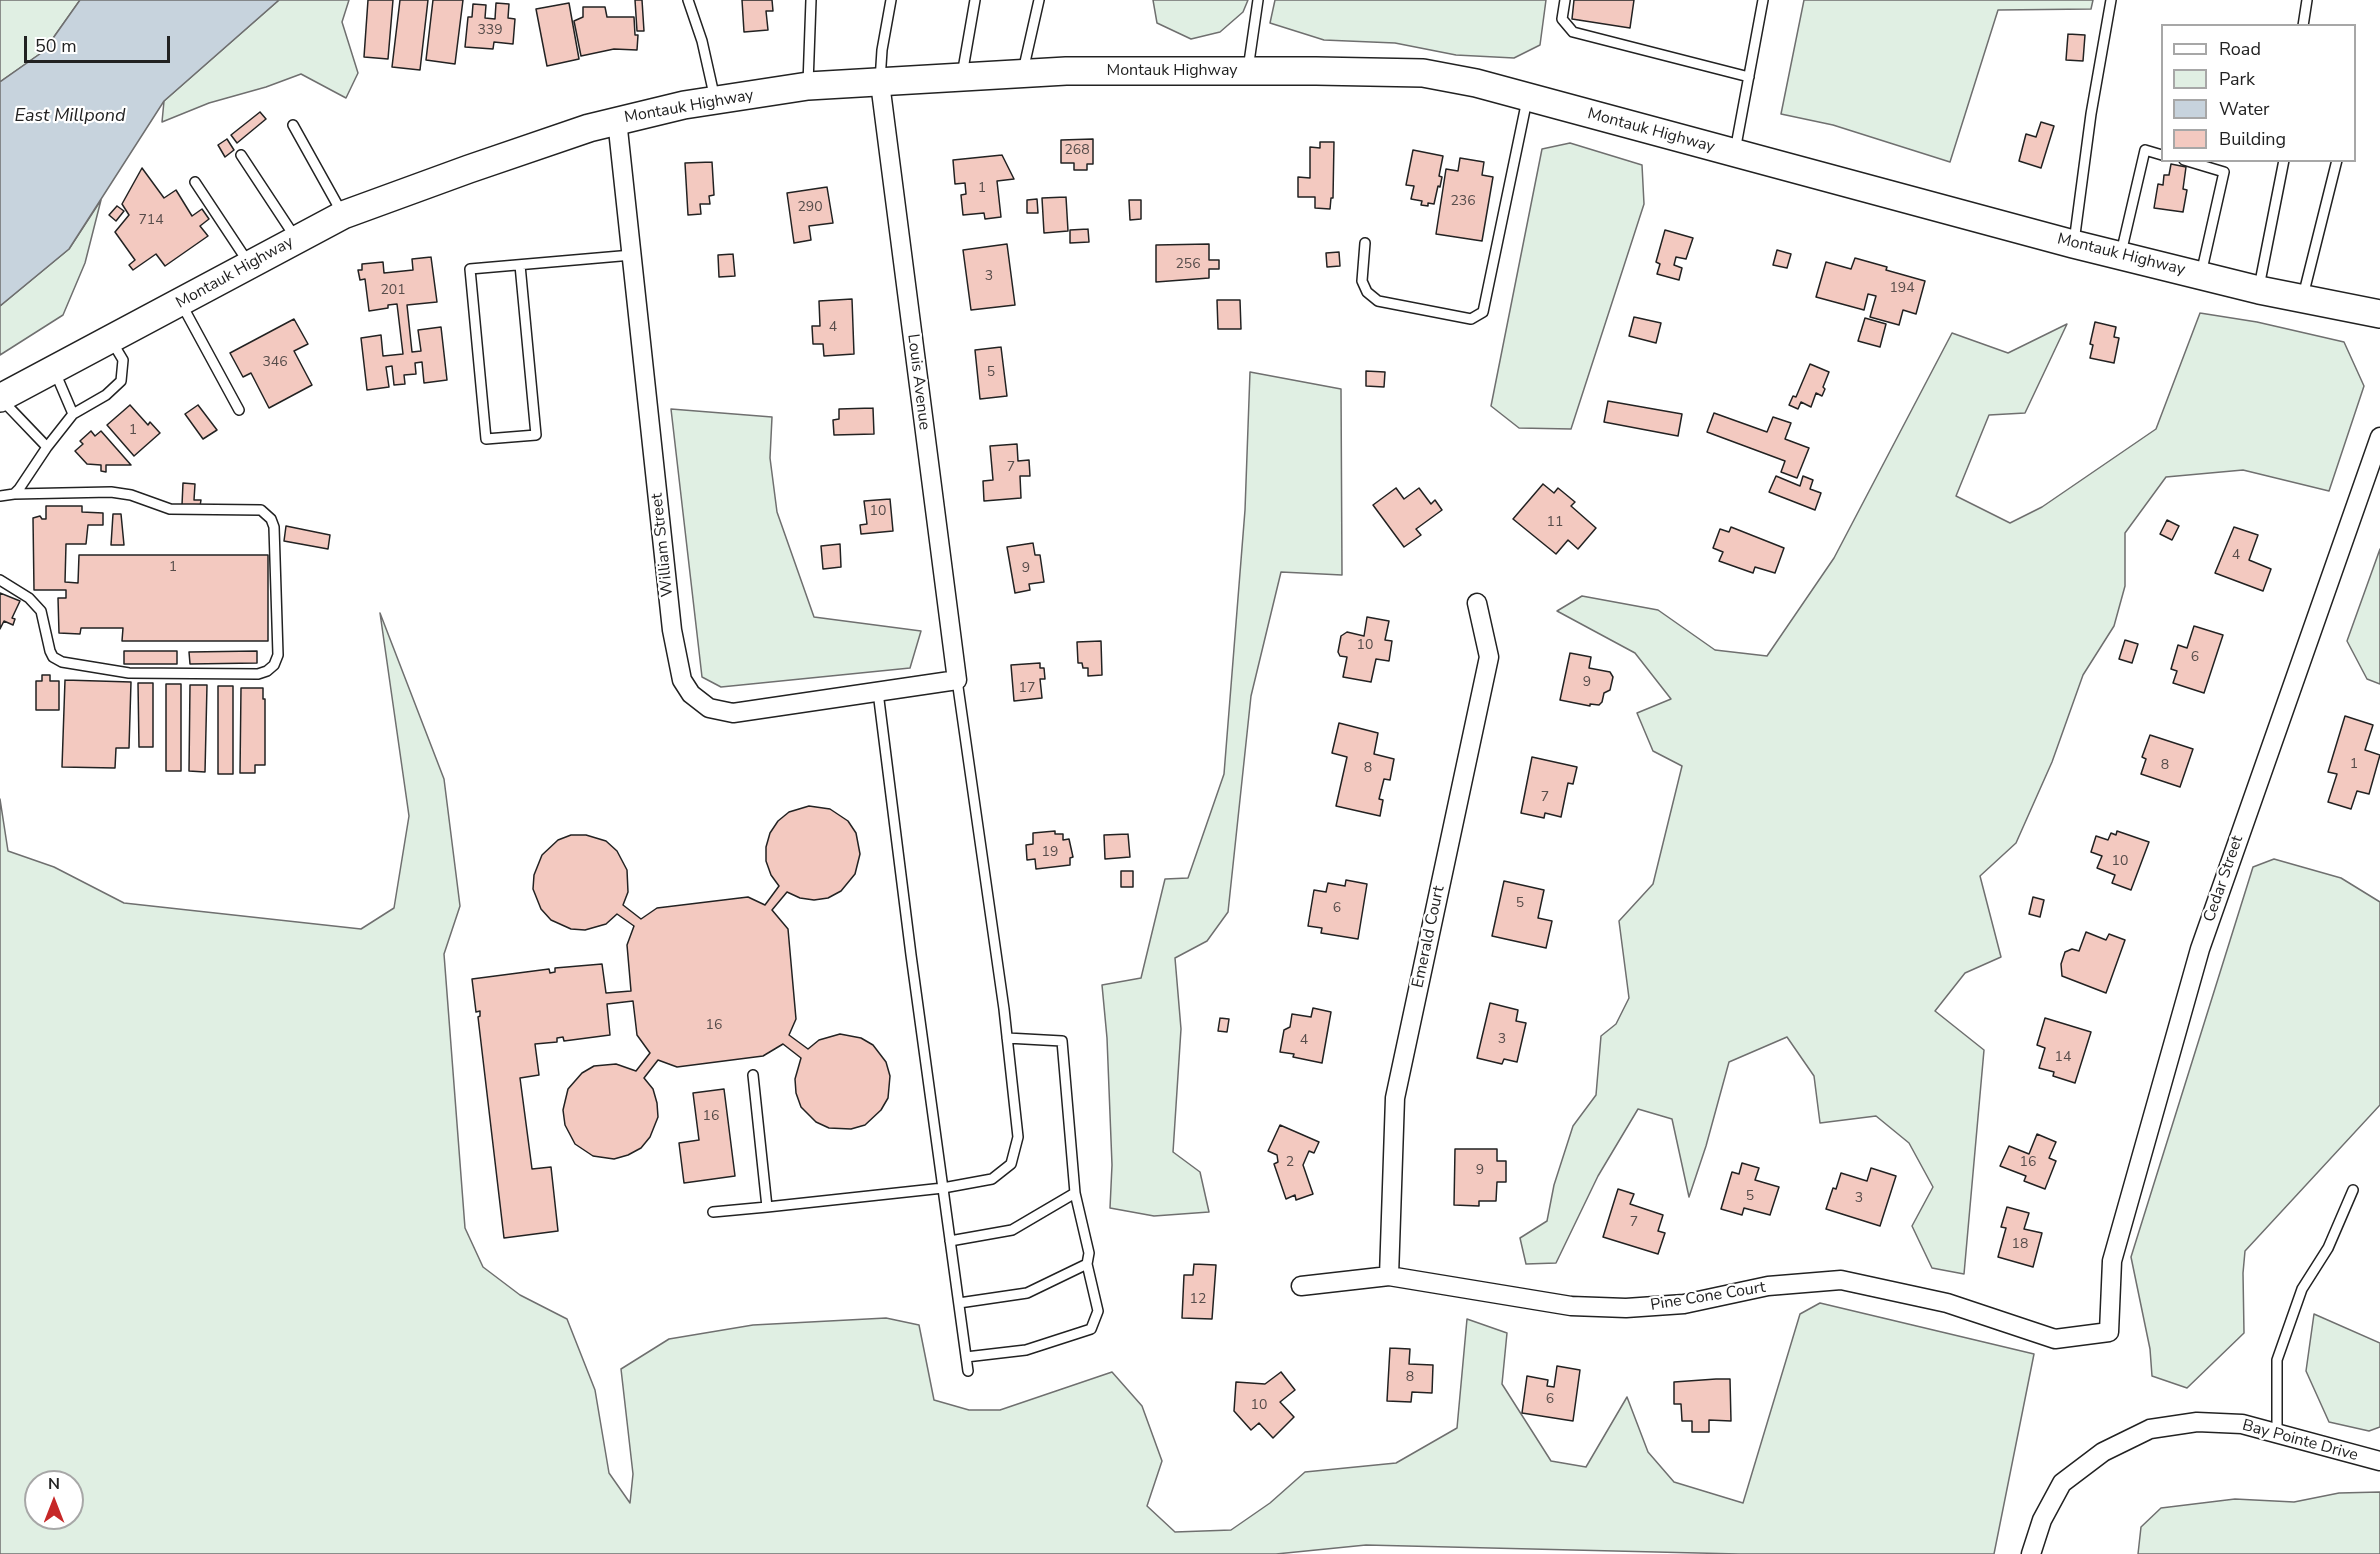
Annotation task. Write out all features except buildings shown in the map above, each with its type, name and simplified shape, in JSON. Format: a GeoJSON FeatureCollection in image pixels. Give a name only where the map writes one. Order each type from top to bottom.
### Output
{"type":"FeatureCollection","features":[{"type":"Feature","properties":{"kind":"main road","name":"Montauk Highway"},"geometry":{"type":"LineString","coordinates":[[0,398],[343,215],[480,165],[617,120],[684,105],[808,86],[962,79],[1066,71],[1423,73],[1476,83],[2073,244],[2259,290],[2380,314]]}},
{"type":"Feature","properties":{"kind":"street","name":"Louis Avenue"},"geometry":{"type":"LineString","coordinates":[[880,83],[957,680]]}},
{"type":"Feature","properties":{"kind":"street","name":"William Street"},"geometry":{"type":"LineString","coordinates":[[617,120],[672,630],[682,680],[691,694],[710,708],[733,713],[957,680]]}},
{"type":"Feature","properties":{"kind":"street","name":"Cedar Street"},"geometry":{"type":"LineString","coordinates":[[2109,1332],[2112,1260],[2200,949],[2380,437]]}},
{"type":"Feature","properties":{"kind":"street","name":"Emerald Court"},"geometry":{"type":"LineString","coordinates":[[1389,1276],[1395,1098],[1489,657],[1477,603]]}},
{"type":"Feature","properties":{"kind":"street","name":"Pine Cone Court"},"geometry":{"type":"LineString","coordinates":[[1301,1286],[1389,1276],[1571,1306],[1626,1308],[1683,1304],[1768,1286],[1841,1280],[1947,1303],[2055,1339],[2109,1332]]}},
{"type":"Feature","properties":{"kind":"street","name":"Bay Pointe Drive"},"geometry":{"type":"LineString","coordinates":[[2031,1554],[2042,1520],[2062,1483],[2103,1452],[2150,1429],[2197,1422],[2242,1424],[2380,1461]]}},
{"type":"Feature","properties":{"kind":"lane"},"geometry":{"type":"LineString","coordinates":[[688,0],[702,41],[716,101]]}},
{"type":"Feature","properties":{"kind":"lane"},"geometry":{"type":"LineString","coordinates":[[808,86],[811,0]]}},
{"type":"Feature","properties":{"kind":"lane"},"geometry":{"type":"LineString","coordinates":[[880,83],[882,50],[891,0]]}},
{"type":"Feature","properties":{"kind":"lane"},"geometry":{"type":"LineString","coordinates":[[962,79],[975,0]]}},
{"type":"Feature","properties":{"kind":"lane"},"geometry":{"type":"LineString","coordinates":[[1023,74],[1039,0]]}},
{"type":"Feature","properties":{"kind":"lane"},"geometry":{"type":"LineString","coordinates":[[1248,71],[1258,0]]}},
{"type":"Feature","properties":{"kind":"lane"},"geometry":{"type":"LineString","coordinates":[[1564,0],[1562,20],[1573,32],[1749,77]]}},
{"type":"Feature","properties":{"kind":"lane"},"geometry":{"type":"LineString","coordinates":[[1735,154],[1763,0]]}},
{"type":"Feature","properties":{"kind":"lane"},"geometry":{"type":"LineString","coordinates":[[2073,244],[2091,114],[2111,0]]}},
{"type":"Feature","properties":{"kind":"lane"},"geometry":{"type":"LineString","coordinates":[[2302,24],[2307,0]]}},
{"type":"Feature","properties":{"kind":"lane"},"geometry":{"type":"LineString","coordinates":[[1365,243],[1362,281],[1366,292],[1378,301],[1471,319],[1483,312],[1528,98]]}},
{"type":"Feature","properties":{"kind":"lane"},"geometry":{"type":"LineString","coordinates":[[293,125],[343,215]]}},
{"type":"Feature","properties":{"kind":"lane"},"geometry":{"type":"LineString","coordinates":[[2120,255],[2145,150],[2161,154]]}},
{"type":"Feature","properties":{"kind":"lane"},"geometry":{"type":"LineString","coordinates":[[241,155],[297,238]]}},
{"type":"Feature","properties":{"kind":"lane"},"geometry":{"type":"LineString","coordinates":[[2191,162],[2224,171],[2200,275]]}},
{"type":"Feature","properties":{"kind":"lane"},"geometry":{"type":"LineString","coordinates":[[2259,290],[2284,162]]}},
{"type":"Feature","properties":{"kind":"lane"},"geometry":{"type":"LineString","coordinates":[[2302,298],[2336,162]]}},
{"type":"Feature","properties":{"kind":"lane"},"geometry":{"type":"LineString","coordinates":[[195,182],[249,264]]}},
{"type":"Feature","properties":{"kind":"lane"},"geometry":{"type":"LineString","coordinates":[[519,265],[536,435],[486,440],[470,269],[632,255]]}},
{"type":"Feature","properties":{"kind":"lane"},"geometry":{"type":"LineString","coordinates":[[181,303],[239,410]]}},
{"type":"Feature","properties":{"kind":"lane"},"geometry":{"type":"LineString","coordinates":[[14,494],[73,414],[106,395],[121,381],[123,360],[111,340]]}},
{"type":"Feature","properties":{"kind":"lane"},"geometry":{"type":"LineString","coordinates":[[54,370],[73,414]]}},
{"type":"Feature","properties":{"kind":"lane"},"geometry":{"type":"LineString","coordinates":[[0,398],[47,447]]}},
{"type":"Feature","properties":{"kind":"lane"},"geometry":{"type":"LineString","coordinates":[[0,496],[111,492],[131,495],[170,509],[261,510],[271,519],[274,527],[278,655],[274,665],[258,674],[129,673],[62,662],[53,657],[50,651],[41,611],[29,598],[0,580]]}},
{"type":"Feature","properties":{"kind":"lane"},"geometry":{"type":"LineString","coordinates":[[713,1212],[943,1188],[992,1179],[1011,1164],[1018,1137],[1007,1038],[957,680]]}},
{"type":"Feature","properties":{"kind":"lane"},"geometry":{"type":"LineString","coordinates":[[878,692],[968,1371]]}},
{"type":"Feature","properties":{"kind":"lane"},"geometry":{"type":"LineString","coordinates":[[966,1357],[1026,1350],[1090,1329],[1098,1311],[1087,1264],[1089,1253],[1075,1193],[1062,1041],[1007,1038]]}},
{"type":"Feature","properties":{"kind":"lane"},"geometry":{"type":"LineString","coordinates":[[753,1075],[767,1207]]}},
{"type":"Feature","properties":{"kind":"lane"},"geometry":{"type":"LineString","coordinates":[[2277,1432],[2277,1360],[2302,1288],[2328,1248],[2353,1190]]}},
{"type":"Feature","properties":{"kind":"lane"},"geometry":{"type":"LineString","coordinates":[[950,1240],[1012,1230],[1075,1193]]}},
{"type":"Feature","properties":{"kind":"lane"},"geometry":{"type":"LineString","coordinates":[[959,1303],[1027,1293],[1087,1264]]}},
{"type":"Feature","properties":{"kind":"green space"},"geometry":{"type":"Polygon","coordinates":[[[0,0],[80,0],[44,51],[0,82],[0,0]]]}},
{"type":"Feature","properties":{"kind":"green space"},"geometry":{"type":"Polygon","coordinates":[[[279,0],[349,0],[342,22],[358,73],[346,98],[301,74],[266,87],[209,103],[162,122],[164,101],[279,0]]]}},
{"type":"Feature","properties":{"kind":"green space"},"geometry":{"type":"Polygon","coordinates":[[[1153,0],[1248,0],[1243,12],[1220,32],[1191,39],[1157,23],[1153,0]]]}},
{"type":"Feature","properties":{"kind":"green space"},"geometry":{"type":"Polygon","coordinates":[[[1275,0],[1546,0],[1540,45],[1514,58],[1456,55],[1395,43],[1324,40],[1270,23],[1275,0]]]}},
{"type":"Feature","properties":{"kind":"green space"},"geometry":{"type":"Polygon","coordinates":[[[1804,0],[2093,0],[2091,9],[1998,10],[1950,162],[1833,125],[1781,114],[1804,0]]]}},
{"type":"Feature","properties":{"kind":"green space"},"geometry":{"type":"Polygon","coordinates":[[[1570,143],[1642,165],[1644,204],[1571,429],[1519,428],[1491,406],[1542,149],[1570,143]]]}},
{"type":"Feature","properties":{"kind":"green space"},"geometry":{"type":"Polygon","coordinates":[[[101,200],[85,263],[63,315],[0,355],[0,306],[69,249],[101,200]]]}},
{"type":"Feature","properties":{"kind":"green space"},"geometry":{"type":"Polygon","coordinates":[[[2200,313],[2257,322],[2344,342],[2364,386],[2329,491],[2243,470],[2166,477],[2125,533],[2125,586],[2114,626],[2083,675],[2052,762],[2016,843],[1980,876],[2001,957],[1965,973],[1935,1011],[1984,1050],[1964,1274],[1932,1268],[1912,1226],[1933,1187],[1909,1143],[1876,1116],[1820,1123],[1814,1076],[1787,1037],[1729,1062],[1706,1146],[1689,1197],[1672,1119],[1638,1109],[1598,1176],[1556,1263],[1526,1264],[1520,1238],[1547,1221],[1554,1185],[1573,1126],[1596,1095],[1601,1036],[1616,1024],[1629,998],[1619,921],[1653,884],[1682,766],[1653,751],[1637,713],[1671,699],[1635,653],[1557,611],[1582,596],[1658,610],[1715,650],[1767,656],[1834,558],[1952,333],[2008,353],[2067,324],[2025,413],[1989,415],[1956,496],[2010,523],[2042,507],[2156,429],[2200,313]]]}},
{"type":"Feature","properties":{"kind":"green space"},"geometry":{"type":"Polygon","coordinates":[[[1250,372],[1341,389],[1342,575],[1281,572],[1251,696],[1228,912],[1207,941],[1175,958],[1181,1029],[1173,1152],[1200,1172],[1209,1212],[1154,1216],[1110,1208],[1112,1165],[1107,1038],[1102,985],[1141,978],[1165,879],[1188,878],[1224,774],[1245,510],[1250,372]]]}},
{"type":"Feature","properties":{"kind":"green space"},"geometry":{"type":"Polygon","coordinates":[[[671,409],[772,417],[770,458],[777,512],[814,617],[921,631],[910,668],[721,687],[702,677],[671,409]]]}},
{"type":"Feature","properties":{"kind":"green space"},"geometry":{"type":"Polygon","coordinates":[[[2380,549],[2380,684],[2367,679],[2347,641],[2380,549]]]}},
{"type":"Feature","properties":{"kind":"green space"},"geometry":{"type":"Polygon","coordinates":[[[380,613],[444,779],[460,906],[444,954],[465,1228],[483,1267],[520,1295],[567,1319],[595,1390],[609,1473],[630,1503],[633,1474],[621,1369],[669,1339],[753,1325],[886,1318],[919,1325],[934,1400],[969,1410],[1000,1410],[1112,1372],[1142,1406],[1162,1461],[1147,1506],[1175,1532],[1231,1530],[1270,1503],[1305,1472],[1396,1463],[1457,1428],[1467,1319],[1507,1333],[1502,1384],[1551,1461],[1586,1467],[1627,1397],[1648,1452],[1674,1482],[1743,1503],[1800,1314],[1820,1303],[2034,1354],[1994,1554],[1739,1554],[1366,1545],[1276,1554],[0,1554],[0,799],[8,851],[54,867],[124,903],[361,929],[394,908],[409,816],[380,613]]]}},
{"type":"Feature","properties":{"kind":"green space"},"geometry":{"type":"Polygon","coordinates":[[[2274,859],[2341,878],[2380,902],[2380,1105],[2245,1251],[2244,1333],[2187,1388],[2152,1376],[2150,1349],[2131,1257],[2253,867],[2274,859]]]}},
{"type":"Feature","properties":{"kind":"green space"},"geometry":{"type":"Polygon","coordinates":[[[2314,1314],[2380,1343],[2380,1427],[2369,1431],[2329,1422],[2306,1371],[2314,1314]]]}},
{"type":"Feature","properties":{"kind":"green space"},"geometry":{"type":"Polygon","coordinates":[[[2380,1492],[2380,1554],[2138,1554],[2141,1527],[2161,1508],[2235,1499],[2294,1502],[2339,1493],[2380,1492]]]}},
{"type":"Feature","properties":{"kind":"water","name":"East Millpond"},"geometry":{"type":"Polygon","coordinates":[[[80,0],[279,0],[164,101],[69,249],[0,306],[0,82],[44,51],[80,0]]]}}]}
